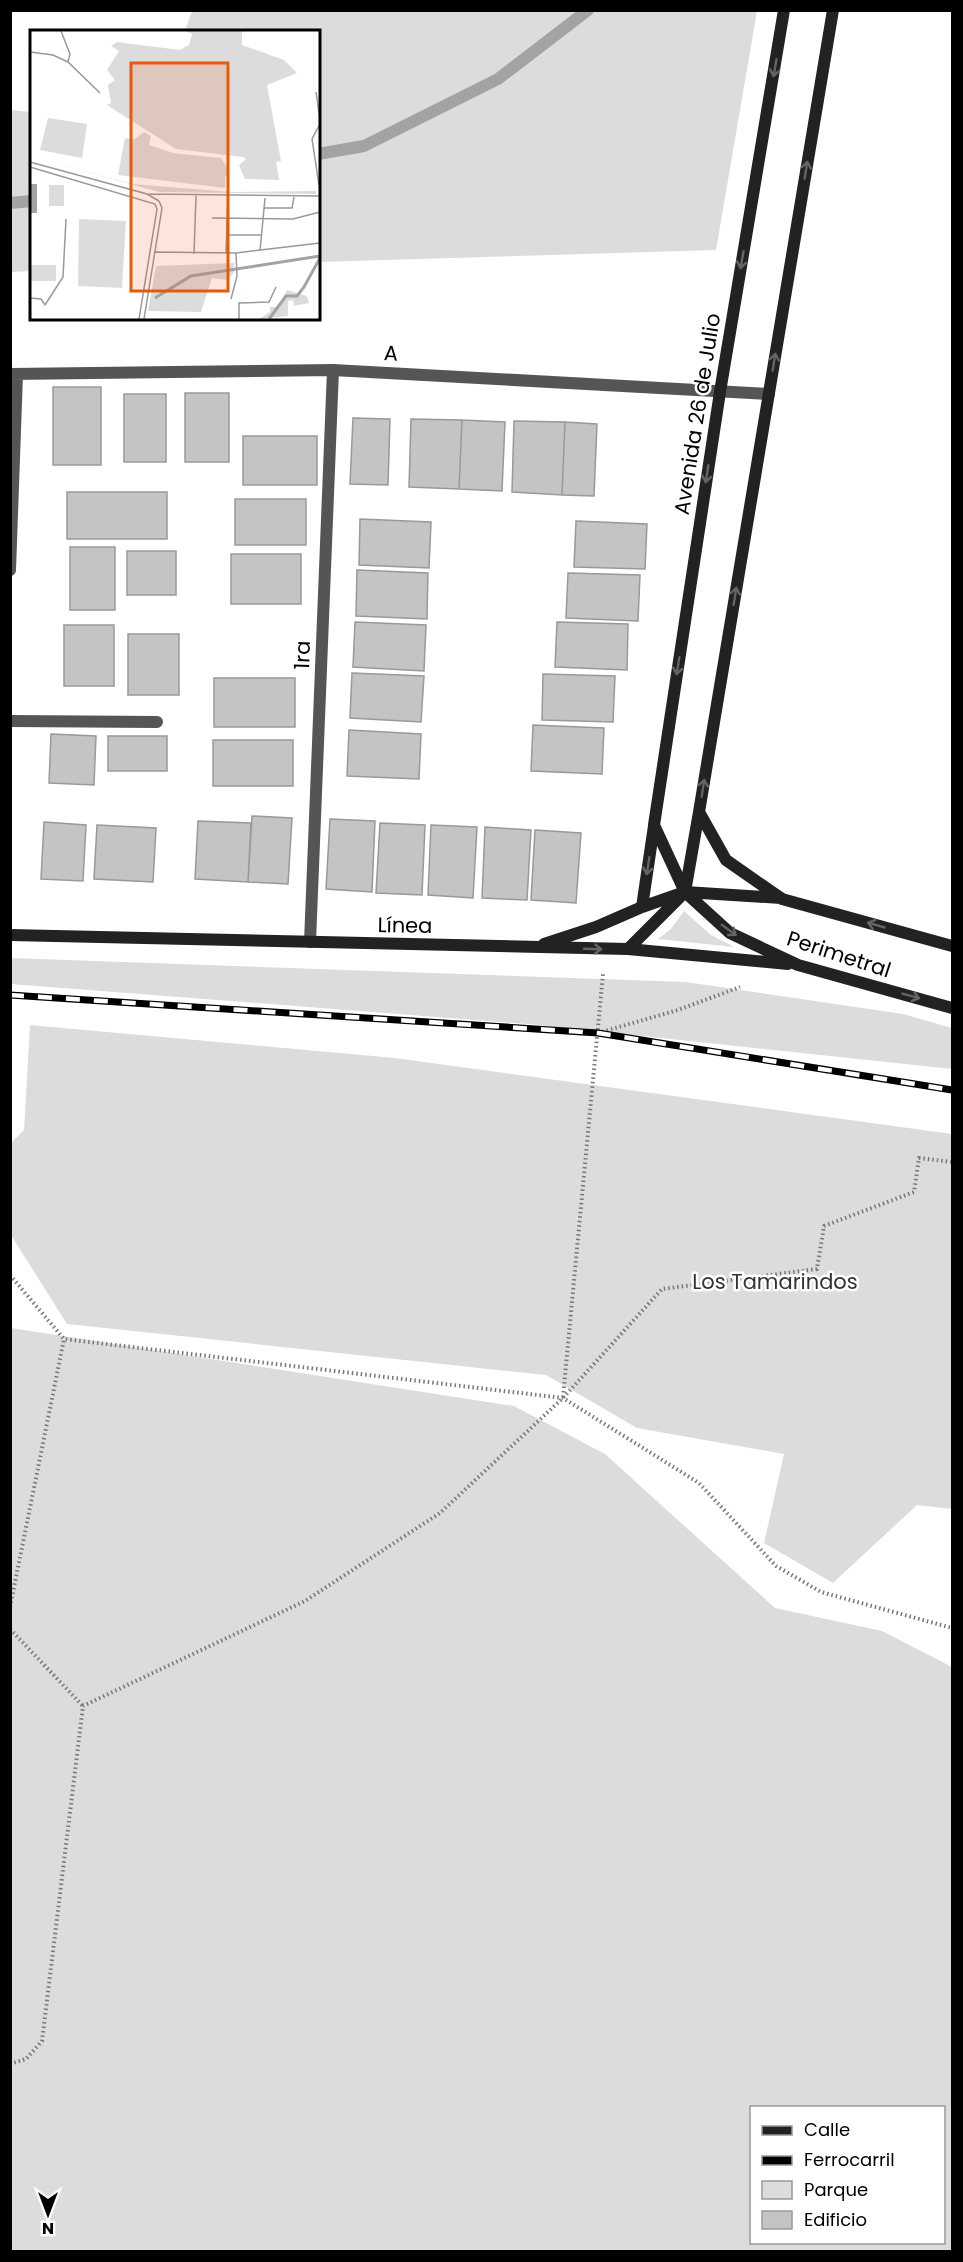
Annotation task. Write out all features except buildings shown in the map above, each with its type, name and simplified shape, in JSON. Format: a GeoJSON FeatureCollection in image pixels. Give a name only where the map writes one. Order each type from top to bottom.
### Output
{"type":"FeatureCollection","features":[{"type":"Feature","properties":{"kind":"main road","name":"Avenida 26 de Julio"},"geometry":{"type":"LineString","coordinates":[[642,907],[720,392],[784,10]]}},
{"type":"Feature","properties":{"kind":"main road"},"geometry":{"type":"LineString","coordinates":[[628,950],[685,891],[833,10]]}},
{"type":"Feature","properties":{"kind":"main road","name":"Perimetral"},"geometry":{"type":"LineString","coordinates":[[699,812],[726,860],[782,898]]}},
{"type":"Feature","properties":{"kind":"main road"},"geometry":{"type":"LineString","coordinates":[[654,825],[685,891]]}},
{"type":"Feature","properties":{"kind":"main road"},"geometry":{"type":"LineString","coordinates":[[534,948],[596,927],[685,891]]}},
{"type":"Feature","properties":{"kind":"main road","name":"Perimetral"},"geometry":{"type":"LineString","coordinates":[[685,891],[782,898],[952,946]]}},
{"type":"Feature","properties":{"kind":"main road","name":"Perimetral"},"geometry":{"type":"LineString","coordinates":[[685,891],[730,933],[798,965],[952,1008]]}},
{"type":"Feature","properties":{"kind":"main road","name":"Línea"},"geometry":{"type":"LineString","coordinates":[[10,935],[628,950],[798,965]]}},
{"type":"Feature","properties":{"kind":"street","name":"A"},"geometry":{"type":"LineString","coordinates":[[14,374],[333,369],[769,394]]}},
{"type":"Feature","properties":{"kind":"street","name":"1ra"},"geometry":{"type":"LineString","coordinates":[[310,942],[333,369]]}},
{"type":"Feature","properties":{"kind":"street"},"geometry":{"type":"LineString","coordinates":[[10,570],[14,374]]}},
{"type":"Feature","properties":{"kind":"street"},"geometry":{"type":"LineString","coordinates":[[10,721],[157,722]]}},
{"type":"Feature","properties":{"kind":"path"},"geometry":{"type":"LineString","coordinates":[[563,1398],[605,950]]}},
{"type":"Feature","properties":{"kind":"path"},"geometry":{"type":"LineString","coordinates":[[598,1034],[678,1010],[745,986]]}},
{"type":"Feature","properties":{"kind":"path"},"geometry":{"type":"LineString","coordinates":[[83,1706],[305,1601],[440,1514],[563,1398],[662,1289],[817,1269],[824,1226],[914,1192],[919,1158],[952,1162]]}},
{"type":"Feature","properties":{"kind":"path"},"geometry":{"type":"LineString","coordinates":[[10,1275],[64,1339],[563,1398],[699,1483],[776,1566],[821,1592],[952,1628]]}},
{"type":"Feature","properties":{"kind":"path"},"geometry":{"type":"LineString","coordinates":[[10,1607],[64,1339]]}},
{"type":"Feature","properties":{"kind":"path"},"geometry":{"type":"LineString","coordinates":[[10,1629],[83,1706]]}},
{"type":"Feature","properties":{"kind":"path"},"geometry":{"type":"LineString","coordinates":[[10,2064],[26,2059],[42,2041],[83,1706]]}},
{"type":"Feature","properties":{"kind":"green space"},"geometry":{"type":"Polygon","coordinates":[[[192,11],[757,11],[716,250],[320,262],[320,30],[185,30],[192,11]]]}},
{"type":"Feature","properties":{"kind":"green space"},"geometry":{"type":"Polygon","coordinates":[[[10,110],[30,112],[30,271],[11,272],[10,110]]]}},
{"type":"Feature","properties":{"kind":"green space"},"geometry":{"type":"Polygon","coordinates":[[[684,911],[711,935],[734,947],[658,939],[671,929],[684,911]]]}},
{"type":"Feature","properties":{"kind":"green space"},"geometry":{"type":"Polygon","coordinates":[[[11,958],[686,982],[903,1014],[952,1028],[952,1069],[539,1025],[11,984],[11,958]]]}},
{"type":"Feature","properties":{"kind":"green space","name":"Los Tamarindos"},"geometry":{"type":"Polygon","coordinates":[[[30,1025],[395,1058],[952,1134],[952,1509],[917,1505],[833,1583],[764,1543],[784,1454],[637,1428],[546,1375],[67,1324],[11,1235],[11,1143],[24,1130],[30,1025]]]}},
{"type":"Feature","properties":{"kind":"green space"},"geometry":{"type":"Polygon","coordinates":[[[11,1328],[514,1406],[605,1454],[775,1608],[882,1631],[952,1667],[952,2251],[11,2251],[11,1328]]]}},
{"type":"Feature","properties":{"kind":"waterway"},"geometry":{"type":"LineString","coordinates":[[320,154],[364,146],[498,79],[588,10]]}},
{"type":"Feature","properties":{"kind":"waterway"},"geometry":{"type":"LineString","coordinates":[[10,203],[30,201]]}},
{"type":"Feature","properties":{"kind":"railway"},"geometry":{"type":"LineString","coordinates":[[10,995],[598,1033],[952,1090]]}}]}
